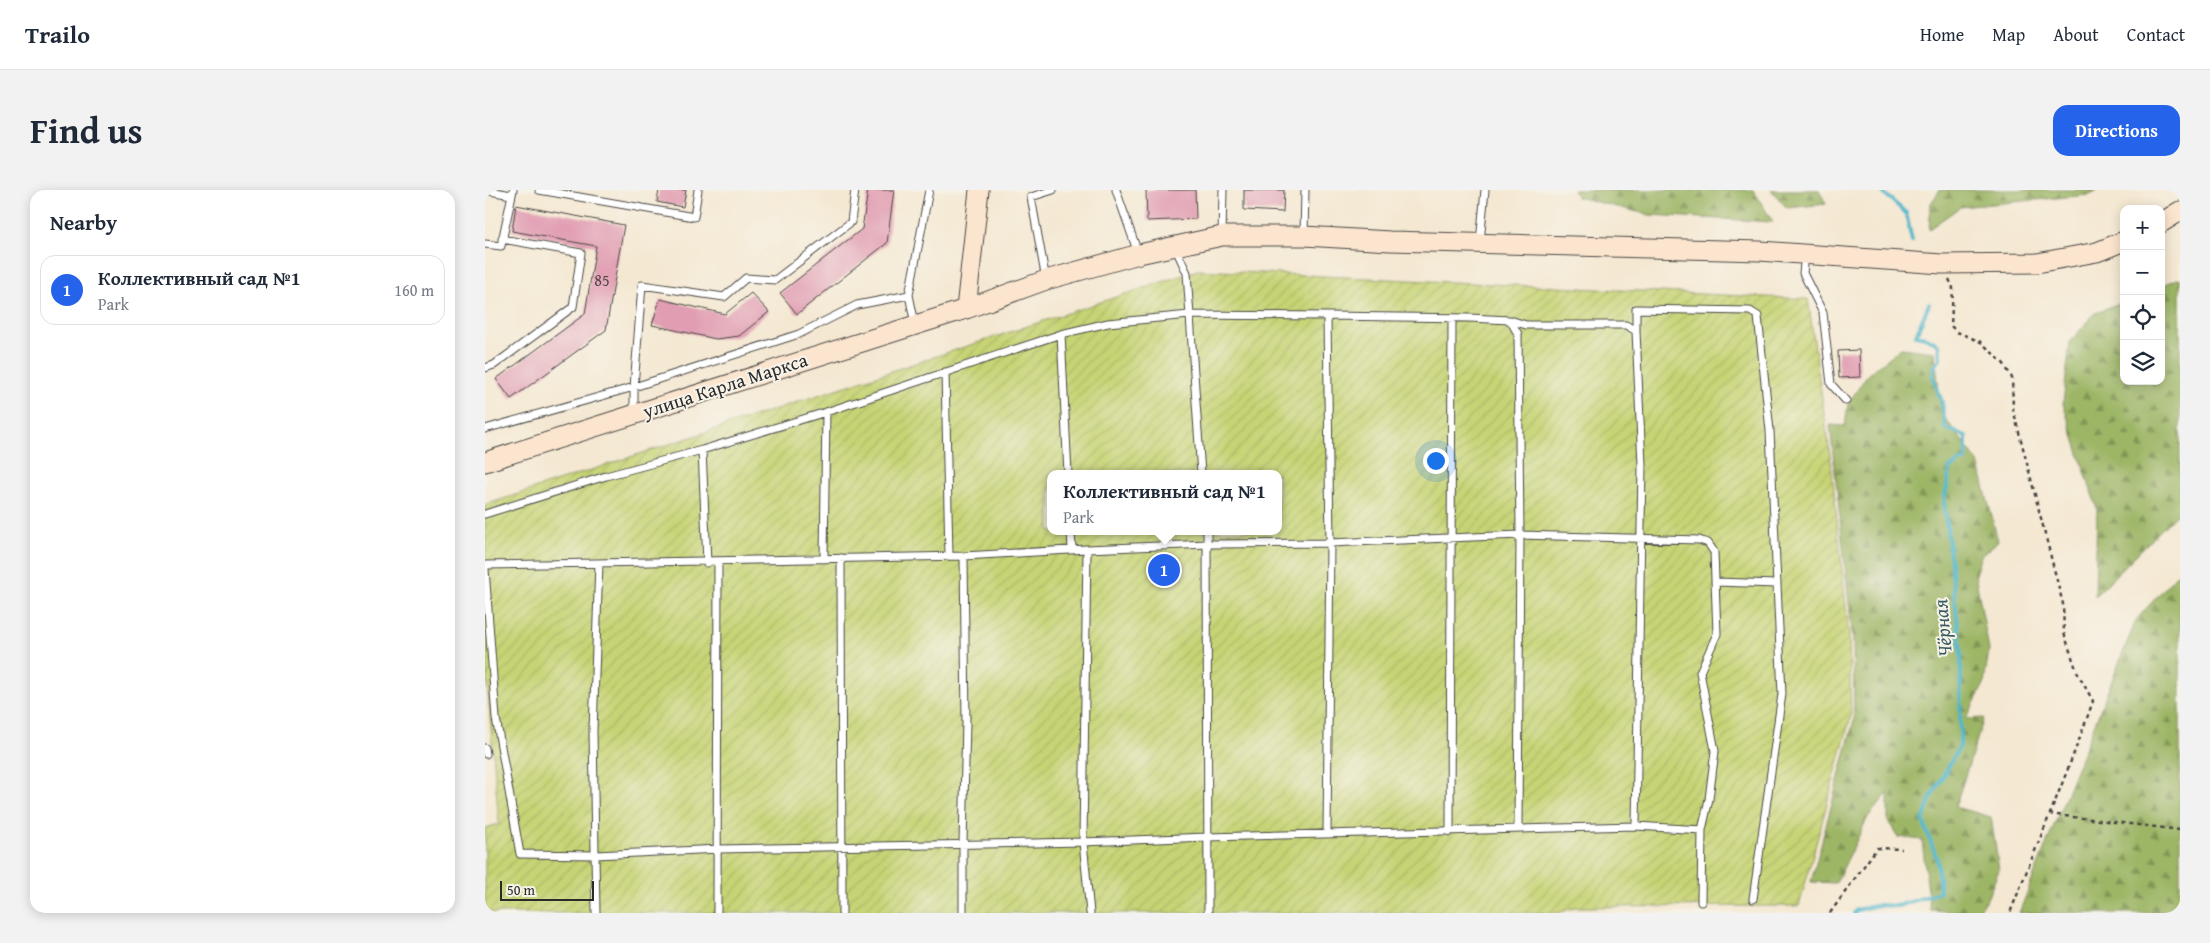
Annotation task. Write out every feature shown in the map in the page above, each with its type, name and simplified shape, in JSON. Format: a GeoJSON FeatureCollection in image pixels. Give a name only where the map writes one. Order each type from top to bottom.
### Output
{"type":"FeatureCollection","features":[{"type":"Feature","properties":{"kind":"street"},"geometry":{"type":"LineString","coordinates":[[966,309],[979,190]]}},
{"type":"Feature","properties":{"kind":"street"},"geometry":{"type":"LineString","coordinates":[[2165,220],[2180,211]]}},
{"type":"Feature","properties":{"kind":"street","name":"улица Карла Маркса"},"geometry":{"type":"LineString","coordinates":[[485,462],[966,309],[1046,280],[1139,254],[1222,236],[1304,236],[1805,254],[1942,264],[2037,263],[2097,252],[2120,243]]}},
{"type":"Feature","properties":{"kind":"lane"},"geometry":{"type":"LineString","coordinates":[[485,190],[512,193],[501,246],[485,244]]}},
{"type":"Feature","properties":{"kind":"lane"},"geometry":{"type":"LineString","coordinates":[[539,190],[694,216],[698,190]]}},
{"type":"Feature","properties":{"kind":"lane"},"geometry":{"type":"LineString","coordinates":[[634,414],[633,387],[642,285],[724,297],[746,278],[775,280],[851,222],[855,190]]}},
{"type":"Feature","properties":{"kind":"lane"},"geometry":{"type":"LineString","coordinates":[[915,324],[909,296],[929,190]]}},
{"type":"Feature","properties":{"kind":"lane"},"geometry":{"type":"LineString","coordinates":[[1046,280],[1031,197],[1053,190]]}},
{"type":"Feature","properties":{"kind":"lane"},"geometry":{"type":"LineString","coordinates":[[1116,190],[1139,254]]}},
{"type":"Feature","properties":{"kind":"lane"},"geometry":{"type":"LineString","coordinates":[[1222,236],[1223,190]]}},
{"type":"Feature","properties":{"kind":"lane"},"geometry":{"type":"LineString","coordinates":[[1304,236],[1305,190]]}},
{"type":"Feature","properties":{"kind":"lane"},"geometry":{"type":"LineString","coordinates":[[1480,243],[1485,190]]}},
{"type":"Feature","properties":{"kind":"lane"},"geometry":{"type":"LineString","coordinates":[[485,368],[494,365],[573,307],[581,252],[502,239]]}},
{"type":"Feature","properties":{"kind":"lane"},"geometry":{"type":"LineString","coordinates":[[1175,247],[1187,274],[1201,470]]}},
{"type":"Feature","properties":{"kind":"lane"},"geometry":{"type":"LineString","coordinates":[[1805,254],[1803,273],[1823,313],[1831,384],[1846,401]]}},
{"type":"Feature","properties":{"kind":"lane"},"geometry":{"type":"LineString","coordinates":[[485,429],[633,387],[799,334],[857,305],[909,296]]}},
{"type":"Feature","properties":{"kind":"lane"},"geometry":{"type":"LineString","coordinates":[[1636,826],[1642,465],[1636,309],[1750,311],[1758,316],[1770,431],[1782,694],[1753,899]]}},
{"type":"Feature","properties":{"kind":"lane"},"geometry":{"type":"LineString","coordinates":[[485,514],[606,476],[702,450],[826,412],[1061,334],[1108,323],[1189,314],[1327,316],[1510,320],[1526,325],[1626,325],[1636,331]]}},
{"type":"Feature","properties":{"kind":"lane"},"geometry":{"type":"LineString","coordinates":[[1327,316],[1330,544],[1327,833]]}},
{"type":"Feature","properties":{"kind":"lane"},"geometry":{"type":"LineString","coordinates":[[1450,832],[1453,540],[1452,318]]}},
{"type":"Feature","properties":{"kind":"lane"},"geometry":{"type":"LineString","coordinates":[[1510,320],[1518,334],[1520,535],[1518,828]]}},
{"type":"Feature","properties":{"kind":"lane"},"geometry":{"type":"LineString","coordinates":[[1061,334],[1068,470]]}},
{"type":"Feature","properties":{"kind":"lane"},"geometry":{"type":"LineString","coordinates":[[945,372],[949,556]]}},
{"type":"Feature","properties":{"kind":"lane"},"geometry":{"type":"LineString","coordinates":[[824,559],[826,412]]}},
{"type":"Feature","properties":{"kind":"lane"},"geometry":{"type":"LineString","coordinates":[[702,450],[707,562]]}},
{"type":"Feature","properties":{"kind":"lane"},"geometry":{"type":"LineString","coordinates":[[1071,535],[1071,549]]}},
{"type":"Feature","properties":{"kind":"lane"},"geometry":{"type":"LineString","coordinates":[[1207,535],[1208,913]]}},
{"type":"Feature","properties":{"kind":"lane"},"geometry":{"type":"LineString","coordinates":[[1701,902],[1702,830],[1709,799],[1715,751],[1700,672],[1717,634],[1714,552],[1708,544],[1699,540],[1520,535],[1453,540],[1330,544],[1208,544],[1071,549],[964,556],[485,567],[496,718],[520,854],[596,855],[719,849],[1083,842],[1327,833],[1450,832],[1518,828],[1636,826],[1702,830]]}},
{"type":"Feature","properties":{"kind":"lane"},"geometry":{"type":"LineString","coordinates":[[1087,549],[1083,842],[1090,913]]}},
{"type":"Feature","properties":{"kind":"lane"},"geometry":{"type":"LineString","coordinates":[[963,913],[967,722],[964,556]]}},
{"type":"Feature","properties":{"kind":"lane"},"geometry":{"type":"LineString","coordinates":[[841,558],[842,913]]}},
{"type":"Feature","properties":{"kind":"lane"},"geometry":{"type":"LineString","coordinates":[[717,913],[719,849],[716,694],[718,562]]}},
{"type":"Feature","properties":{"kind":"lane"},"geometry":{"type":"LineString","coordinates":[[596,913],[593,730],[599,564]]}},
{"type":"Feature","properties":{"kind":"lane"},"geometry":{"type":"LineString","coordinates":[[1716,582],[1777,584]]}},
{"type":"Feature","properties":{"kind":"path"},"geometry":{"type":"LineString","coordinates":[[1942,264],[1953,288],[1951,326],[1957,332],[1981,342],[2004,364],[2012,378],[2013,409],[2063,604],[2064,633],[2077,672],[2093,701],[2073,758],[2010,913]]}},
{"type":"Feature","properties":{"kind":"path"},"geometry":{"type":"LineString","coordinates":[[2049,814],[2180,830]]}},
{"type":"Feature","properties":{"kind":"path"},"geometry":{"type":"LineString","coordinates":[[1830,913],[1877,848],[1902,849]]}},
{"type":"Feature","properties":{"kind":"green space"},"geometry":{"type":"Polygon","coordinates":[[[1573,190],[1753,190],[1773,222],[1650,215],[1577,197],[1573,190]]]}},
{"type":"Feature","properties":{"kind":"green space"},"geometry":{"type":"Polygon","coordinates":[[[1771,190],[1819,190],[1826,204],[1787,208],[1771,190]]]}},
{"type":"Feature","properties":{"kind":"green space"},"geometry":{"type":"Polygon","coordinates":[[[1940,190],[2098,190],[2088,195],[1960,207],[1929,229],[1931,203],[1940,190]]]}},
{"type":"Feature","properties":{"kind":"green space"},"geometry":{"type":"Polygon","coordinates":[[[1198,270],[1808,299],[1831,462],[1849,636],[1851,716],[1799,906],[1576,907],[1558,913],[485,913],[485,828],[499,824],[485,659],[485,505],[1198,270]]]}},
{"type":"Feature","properties":{"kind":"green space"},"geometry":{"type":"Polygon","coordinates":[[[2180,278],[2180,511],[2095,596],[2097,509],[2063,404],[2070,342],[2095,313],[2120,303],[2120,385],[2165,385],[2165,284],[2180,278]]]}},
{"type":"Feature","properties":{"kind":"green space"},"geometry":{"type":"Polygon","coordinates":[[[1901,348],[1935,352],[1941,413],[1978,462],[1998,541],[1981,556],[1975,574],[1989,650],[1984,684],[1966,719],[1984,718],[1955,807],[1991,817],[1999,870],[1987,899],[1975,913],[1930,910],[1922,840],[1898,837],[1888,821],[1888,793],[1868,817],[1836,883],[1811,882],[1854,720],[1853,641],[1830,425],[1845,426],[1848,404],[1867,375],[1901,348]]]}},
{"type":"Feature","properties":{"kind":"green space"},"geometry":{"type":"Polygon","coordinates":[[[2180,571],[2180,913],[2019,913],[2136,620],[2180,571]]]}},
{"type":"Feature","properties":{"kind":"building"},"geometry":{"type":"Polygon","coordinates":[[[659,190],[686,190],[683,207],[657,202],[659,190]]]}},
{"type":"Feature","properties":{"kind":"building"},"geometry":{"type":"Polygon","coordinates":[[[868,190],[894,190],[887,243],[797,314],[780,293],[862,229],[868,190]]]}},
{"type":"Feature","properties":{"kind":"building"},"geometry":{"type":"Polygon","coordinates":[[[1146,190],[1195,190],[1196,219],[1147,221],[1146,190]]]}},
{"type":"Feature","properties":{"kind":"building"},"geometry":{"type":"Polygon","coordinates":[[[1244,190],[1284,190],[1283,212],[1244,210],[1244,190]]]}},
{"type":"Feature","properties":{"kind":"building"},"geometry":{"type":"Polygon","coordinates":[[[516,205],[624,225],[606,330],[511,399],[496,379],[585,314],[596,246],[512,231],[516,205]]]}},
{"type":"Feature","properties":{"kind":"building"},"geometry":{"type":"Polygon","coordinates":[[[751,293],[769,312],[739,336],[716,339],[652,325],[660,299],[725,314],[751,293]]]}},
{"type":"Feature","properties":{"kind":"building"},"geometry":{"type":"Polygon","coordinates":[[[1859,350],[1860,377],[1839,378],[1838,351],[1859,350]]]}},
{"type":"Feature","properties":{"kind":"waterway","name":"Чёрная"},"geometry":{"type":"LineString","coordinates":[[1880,190],[1906,213],[1912,241]]}},
{"type":"Feature","properties":{"kind":"waterway","name":"Чёрная"},"geometry":{"type":"LineString","coordinates":[[1854,913],[1856,910],[1879,905],[1898,906],[1940,892],[1937,859],[1923,821],[1930,799],[1960,746],[1961,654],[1944,502],[1950,468],[1966,459],[1966,436],[1945,428],[1942,403],[1933,376],[1934,368],[1940,359],[1939,345],[1925,337],[1916,335],[1929,304]]}},
{"type":"Feature","properties":{"kind":"place","name":"Коллективный сад №1"},"geometry":{"type":"Point","coordinates":[1164,570]}}]}
